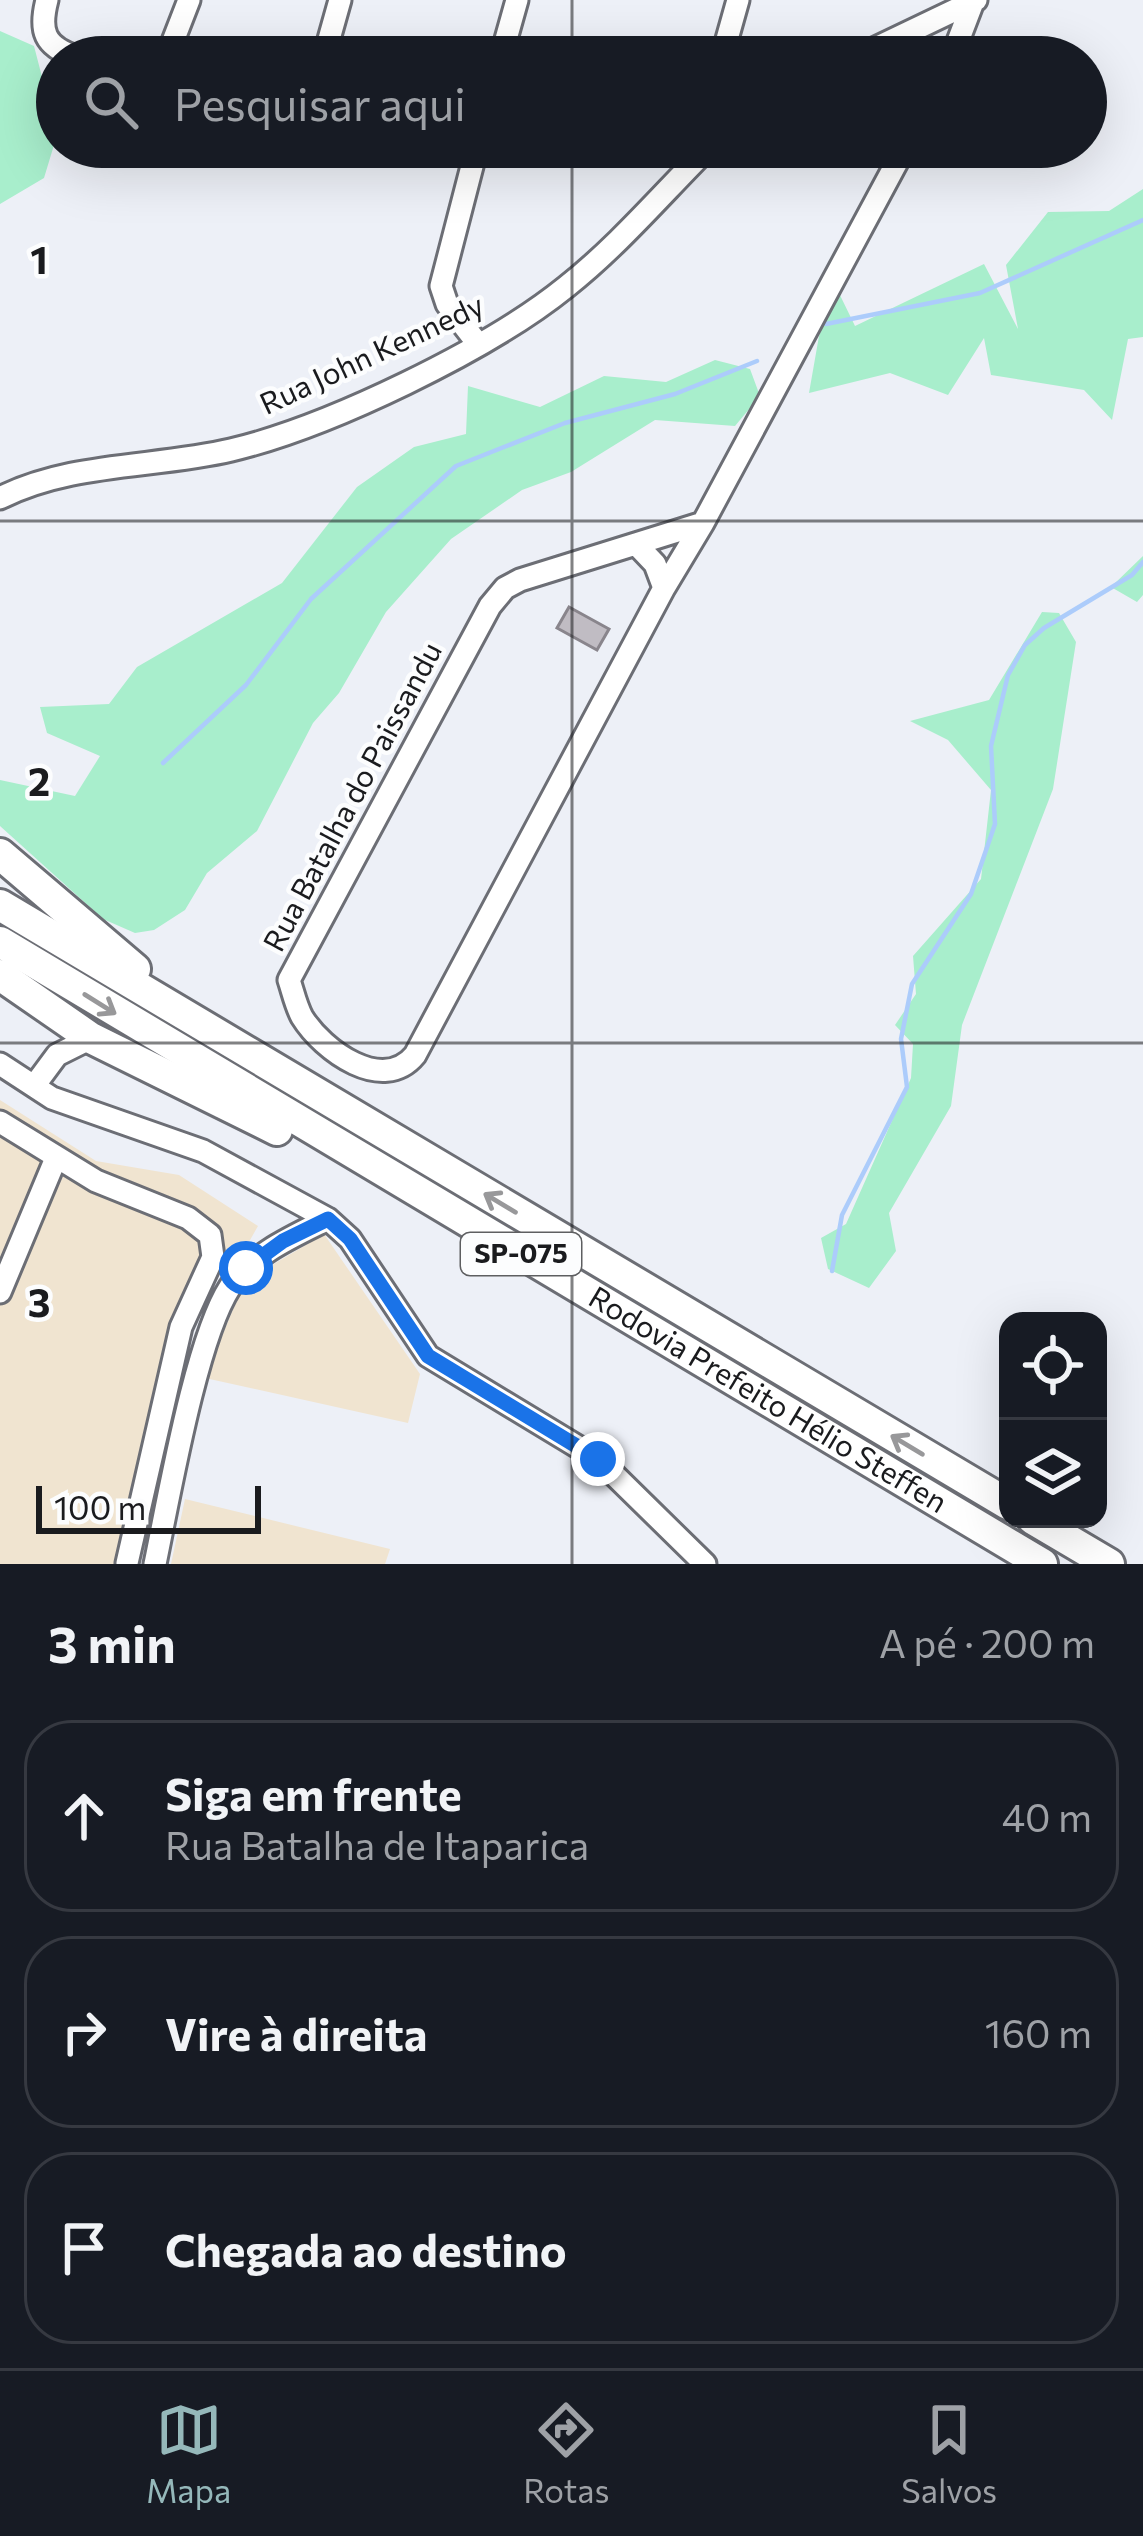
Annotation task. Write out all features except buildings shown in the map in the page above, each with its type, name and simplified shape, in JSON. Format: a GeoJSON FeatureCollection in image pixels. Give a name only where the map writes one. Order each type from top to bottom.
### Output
{"type":"FeatureCollection","features":[{"type":"Feature","properties":{"kind":"highway"},"geometry":{"type":"LineString","coordinates":[[0,854],[182,1015]]}},
{"type":"Feature","properties":{"kind":"highway","name":"Rodovia Prefeito Hélio Steffen"},"geometry":{"type":"LineString","coordinates":[[0,905],[999,1499]]}},
{"type":"Feature","properties":{"kind":"highway","name":"Rodovia Prefeito Hélio Steffen"},"geometry":{"type":"LineString","coordinates":[[0,942],[1042,1564]]}},
{"type":"Feature","properties":{"kind":"highway"},"geometry":{"type":"LineString","coordinates":[[0,975],[91,1038],[572,1284]]}},
{"type":"Feature","properties":{"kind":"highway"},"geometry":{"type":"LineString","coordinates":[[1048,1528],[1109,1564]]}},
{"type":"Feature","properties":{"kind":"street"},"geometry":{"type":"LineString","coordinates":[[47,0],[40,26],[47,36]]}},
{"type":"Feature","properties":{"kind":"street"},"geometry":{"type":"LineString","coordinates":[[175,36],[189,0]]}},
{"type":"Feature","properties":{"kind":"street"},"geometry":{"type":"LineString","coordinates":[[330,36],[340,0]]}},
{"type":"Feature","properties":{"kind":"street"},"geometry":{"type":"LineString","coordinates":[[507,36],[517,0]]}},
{"type":"Feature","properties":{"kind":"street"},"geometry":{"type":"LineString","coordinates":[[728,36],[738,0]]}},
{"type":"Feature","properties":{"kind":"street"},"geometry":{"type":"LineString","coordinates":[[901,36],[974,1]]}},
{"type":"Feature","properties":{"kind":"street"},"geometry":{"type":"LineString","coordinates":[[960,36],[974,1]]}},
{"type":"Feature","properties":{"kind":"street"},"geometry":{"type":"LineString","coordinates":[[472,168],[441,286],[447,304],[478,344]]}},
{"type":"Feature","properties":{"kind":"street","name":"Rua John Kennedy"},"geometry":{"type":"LineString","coordinates":[[0,498],[125,464],[232,450],[307,423],[478,344],[564,289],[688,168]]}},
{"type":"Feature","properties":{"kind":"street","name":"Rua Batalha do Paissandu"},"geometry":{"type":"LineString","coordinates":[[703,523],[520,580],[505,588],[490,606],[289,980],[301,1016],[344,1058],[385,1072],[407,1065],[415,1055],[664,588],[703,523],[893,168]]}},
{"type":"Feature","properties":{"kind":"street"},"geometry":{"type":"LineString","coordinates":[[636,544],[655,564],[664,588]]}},
{"type":"Feature","properties":{"kind":"street"},"geometry":{"type":"LineString","coordinates":[[55,1016],[57,1055]]}},
{"type":"Feature","properties":{"kind":"street"},"geometry":{"type":"LineString","coordinates":[[34,1087],[57,1055],[91,1038]]}},
{"type":"Feature","properties":{"kind":"street"},"geometry":{"type":"LineString","coordinates":[[0,1064],[52,1098],[236,1166],[328,1219],[350,1239],[428,1356],[598,1459],[705,1564]]}},
{"type":"Feature","properties":{"kind":"street"},"geometry":{"type":"LineString","coordinates":[[0,1122],[96,1181],[188,1218],[210,1235],[213,1257],[181,1327],[127,1563]]}},
{"type":"Feature","properties":{"kind":"street"},"geometry":{"type":"LineString","coordinates":[[0,1292],[56,1158]]}},
{"type":"Feature","properties":{"kind":"street"},"geometry":{"type":"LineString","coordinates":[[154,1564],[208,1341],[230,1287],[283,1241],[328,1219]]}},
{"type":"Feature","properties":{"kind":"shaded area"},"geometry":{"type":"Polygon","coordinates":[[[0,1100],[96,1161],[179,1175],[258,1226],[245,1249],[218,1272],[195,1313],[137,1564],[0,1564],[0,1100]]]}},
{"type":"Feature","properties":{"kind":"shaded area"},"geometry":{"type":"Polygon","coordinates":[[[324,1234],[420,1374],[408,1423],[205,1378],[244,1282],[324,1234]]]}},
{"type":"Feature","properties":{"kind":"shaded area"},"geometry":{"type":"Polygon","coordinates":[[[185,1499],[390,1549],[385,1564],[171,1564],[185,1499]]]}},
{"type":"Feature","properties":{"kind":"green space"},"geometry":{"type":"Polygon","coordinates":[[[0,31],[34,46],[36,168],[47,168],[44,178],[0,204],[0,31]]]}},
{"type":"Feature","properties":{"kind":"green space"},"geometry":{"type":"Polygon","coordinates":[[[1143,189],[1143,337],[1128,339],[1112,420],[1084,390],[991,375],[984,338],[948,395],[890,373],[809,393],[819,336],[837,289],[855,326],[984,264],[1018,329],[1006,265],[1048,212],[1109,211],[1143,189]]]}},
{"type":"Feature","properties":{"kind":"green space"},"geometry":{"type":"Polygon","coordinates":[[[715,360],[750,369],[760,396],[735,426],[655,420],[571,472],[522,490],[451,539],[386,612],[339,693],[313,723],[257,831],[207,873],[185,910],[154,930],[135,933],[103,919],[0,826],[0,780],[75,796],[100,756],[47,733],[40,707],[109,704],[137,667],[282,583],[357,487],[414,447],[466,434],[468,386],[540,407],[604,376],[666,382],[715,360]]]}},
{"type":"Feature","properties":{"kind":"green space"},"geometry":{"type":"Polygon","coordinates":[[[1143,556],[1143,595],[1137,602],[1111,587],[1143,556]]]}},
{"type":"Feature","properties":{"kind":"green space"},"geometry":{"type":"Polygon","coordinates":[[[1042,612],[1059,613],[1076,642],[1053,789],[962,1025],[951,1106],[889,1213],[896,1251],[869,1288],[828,1269],[821,1238],[846,1224],[911,1078],[913,1044],[895,1025],[916,994],[913,956],[981,879],[991,790],[948,740],[910,721],[989,700],[1042,612]]]}},
{"type":"Feature","properties":{"kind":"waterway"},"geometry":{"type":"LineString","coordinates":[[826,324],[980,293],[1143,220]]}},
{"type":"Feature","properties":{"kind":"waterway"},"geometry":{"type":"LineString","coordinates":[[163,763],[246,685],[311,599],[456,466],[565,423],[675,394],[757,361]]}},
{"type":"Feature","properties":{"kind":"waterway"},"geometry":{"type":"LineString","coordinates":[[832,1271],[842,1215],[907,1087],[901,1039],[912,984],[971,894],[995,824],[991,746],[1008,675],[1025,645],[1044,628],[1132,575],[1143,562]]}},
{"type":"Feature","properties":{"kind":"route"},"geometry":{"type":"LineString","coordinates":[[246,1268],[283,1241],[328,1219],[350,1239],[428,1356],[598,1459]]}}]}
